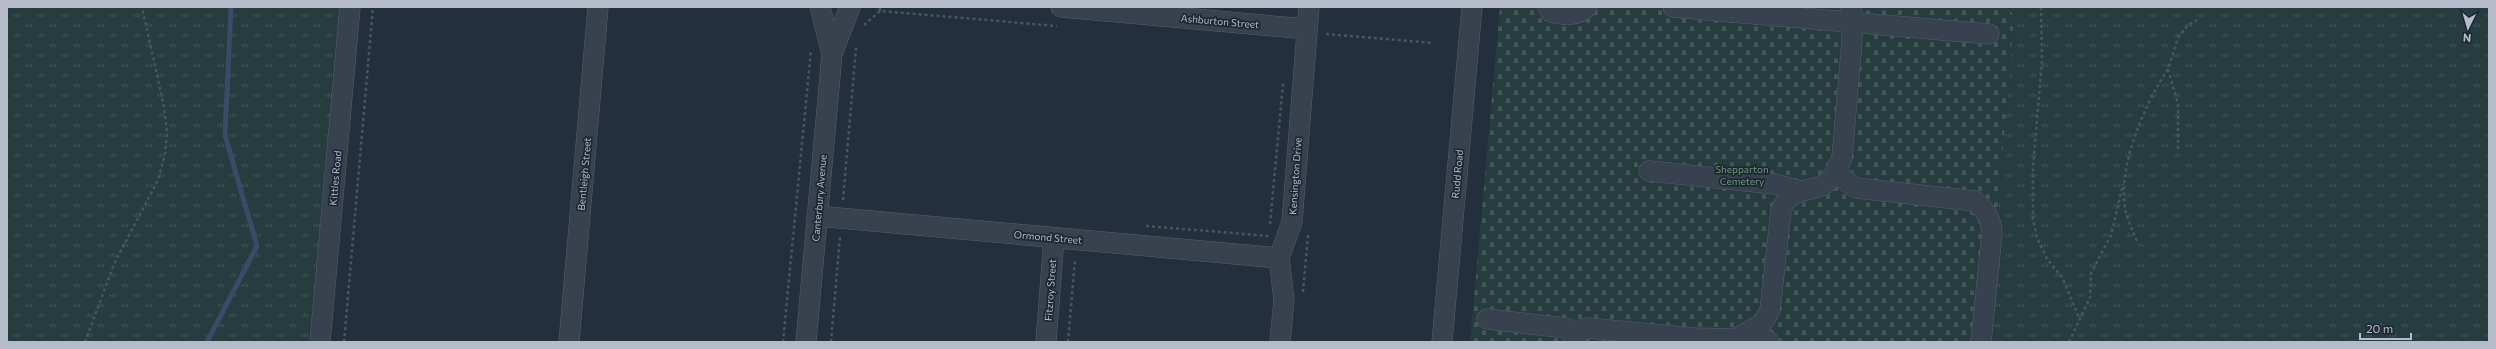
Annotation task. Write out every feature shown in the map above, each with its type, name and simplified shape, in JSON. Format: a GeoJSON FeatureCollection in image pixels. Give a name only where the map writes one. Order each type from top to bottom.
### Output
{"type":"FeatureCollection","features":[{"type":"Feature","properties":{"kind":"street","name":"Bentleigh Street"},"geometry":{"type":"LineString","coordinates":[[569,342],[598,7]]}},
{"type":"Feature","properties":{"kind":"street","name":"Canterbury Avenue"},"geometry":{"type":"LineString","coordinates":[[820,7],[832,54]]}},
{"type":"Feature","properties":{"kind":"street"},"geometry":{"type":"LineString","coordinates":[[825,7],[841,10],[851,7]]}},
{"type":"Feature","properties":{"kind":"street","name":"Canterbury Avenue"},"geometry":{"type":"LineString","coordinates":[[806,342],[832,54],[851,7]]}},
{"type":"Feature","properties":{"kind":"street","name":"Ashburton Street"},"geometry":{"type":"LineString","coordinates":[[1061,7],[1184,12],[1307,29]]}},
{"type":"Feature","properties":{"kind":"street","name":"Kensington Drive"},"geometry":{"type":"LineString","coordinates":[[1280,342],[1284,300],[1273,258],[1292,222],[1309,7]]}},
{"type":"Feature","properties":{"kind":"street","name":"Rudd Road"},"geometry":{"type":"LineString","coordinates":[[1442,342],[1472,7]]}},
{"type":"Feature","properties":{"kind":"street"},"geometry":{"type":"LineString","coordinates":[[1548,7],[1551,12],[1562,15],[1575,14],[1587,7]]}},
{"type":"Feature","properties":{"kind":"street"},"geometry":{"type":"LineString","coordinates":[[1673,7],[1851,15],[1989,34]]}},
{"type":"Feature","properties":{"kind":"street","name":"Kittles Road"},"geometry":{"type":"LineString","coordinates":[[320,342],[351,9]]}},
{"type":"Feature","properties":{"kind":"street"},"geometry":{"type":"LineString","coordinates":[[1740,337],[1762,324],[1770,310],[1781,210],[1786,201],[1795,193],[1822,186],[1835,173],[1842,158],[1851,15]]}},
{"type":"Feature","properties":{"kind":"street"},"geometry":{"type":"LineString","coordinates":[[1649,171],[1775,184],[1801,191]]}},
{"type":"Feature","properties":{"kind":"street"},"geometry":{"type":"LineString","coordinates":[[1835,173],[1856,188],[1975,201],[1985,209],[1991,220],[1992,233],[1981,342]]}},
{"type":"Feature","properties":{"kind":"street","name":"Ormond Street"},"geometry":{"type":"LineString","coordinates":[[817,216],[1273,258]]}},
{"type":"Feature","properties":{"kind":"street","name":"Fitzroy Street"},"geometry":{"type":"LineString","coordinates":[[1046,342],[1054,238]]}},
{"type":"Feature","properties":{"kind":"street"},"geometry":{"type":"LineString","coordinates":[[1487,319],[1566,328],[1575,337],[1588,328],[1694,338],[1740,337],[1769,342]]}},
{"type":"Feature","properties":{"kind":"path"},"geometry":{"type":"LineString","coordinates":[[85,342],[114,264],[158,180],[164,154],[167,133],[164,106],[142,7]]}},
{"type":"Feature","properties":{"kind":"path"},"geometry":{"type":"LineString","coordinates":[[344,342],[373,7]]}},
{"type":"Feature","properties":{"kind":"path"},"geometry":{"type":"LineString","coordinates":[[2041,7],[2042,61],[2033,168],[2033,219],[2037,238],[2047,259],[2062,277],[2080,320]]}},
{"type":"Feature","properties":{"kind":"path"},"geometry":{"type":"LineString","coordinates":[[842,29],[857,30],[880,11],[1063,26]]}},
{"type":"Feature","properties":{"kind":"path"},"geometry":{"type":"LineString","coordinates":[[2069,342],[2090,298],[2091,273],[2111,235],[2130,152],[2145,112],[2157,86],[2168,69],[2178,38],[2187,26],[2197,20]]}},
{"type":"Feature","properties":{"kind":"path"},"geometry":{"type":"LineString","coordinates":[[1326,34],[1434,43]]}},
{"type":"Feature","properties":{"kind":"path"},"geometry":{"type":"LineString","coordinates":[[783,342],[811,42]]}},
{"type":"Feature","properties":{"kind":"path"},"geometry":{"type":"LineString","coordinates":[[831,342],[856,46]]}},
{"type":"Feature","properties":{"kind":"path"},"geometry":{"type":"LineString","coordinates":[[2168,69],[2178,104],[2178,149]]}},
{"type":"Feature","properties":{"kind":"path"},"geometry":{"type":"LineString","coordinates":[[1273,258],[1283,77]]}},
{"type":"Feature","properties":{"kind":"path"},"geometry":{"type":"LineString","coordinates":[[2125,176],[2124,198],[2127,219],[2137,241]]}},
{"type":"Feature","properties":{"kind":"path"},"geometry":{"type":"LineString","coordinates":[[1068,342],[1075,259]]}},
{"type":"Feature","properties":{"kind":"green space"},"geometry":{"type":"Polygon","coordinates":[[[7,7],[343,7],[338,75],[309,342],[7,342],[7,7]]]}},
{"type":"Feature","properties":{"kind":"green space","name":"Shepparton Cemetery"},"geometry":{"type":"Polygon","coordinates":[[[1500,7],[2008,7],[2014,17],[1987,342],[1470,342],[1500,7]]]}},
{"type":"Feature","properties":{"kind":"green space"},"geometry":{"type":"Polygon","coordinates":[[[2008,7],[2489,7],[2489,342],[1987,342],[2014,18],[2008,7]]]}},
{"type":"Feature","properties":{"kind":"waterway"},"geometry":{"type":"LineString","coordinates":[[207,342],[257,246],[225,135],[231,7]]}}]}
